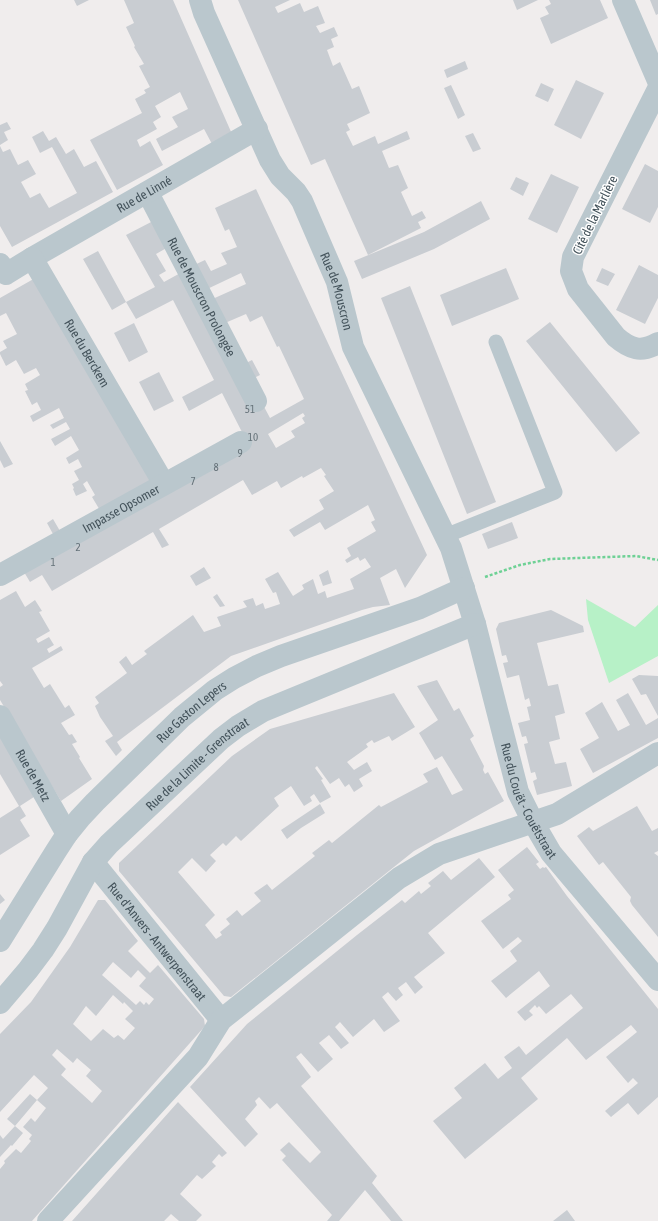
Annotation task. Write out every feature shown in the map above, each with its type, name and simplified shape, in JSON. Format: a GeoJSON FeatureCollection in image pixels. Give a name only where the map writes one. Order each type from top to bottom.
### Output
{"type":"FeatureCollection","features":[{"type":"Feature","properties":{"kind":"street","name":"Rue de Mouscron"},"geometry":{"type":"LineString","coordinates":[[200,0],[204,13],[270,160],[280,176],[296,192],[302,201],[337,282],[353,347],[445,536],[464,586]]}},
{"type":"Feature","properties":{"kind":"street"},"geometry":{"type":"LineString","coordinates":[[623,0],[658,81]]}},
{"type":"Feature","properties":{"kind":"street","name":"Cité de la Marlière"},"geometry":{"type":"LineString","coordinates":[[658,89],[573,256],[571,271],[578,289],[616,337],[622,342],[637,349],[644,349],[658,343]]}},
{"type":"Feature","properties":{"kind":"street","name":"Rue de Linné"},"geometry":{"type":"LineString","coordinates":[[32,258],[148,193],[257,129]]}},
{"type":"Feature","properties":{"kind":"street","name":"Rue de Mouscron Prolongée"},"geometry":{"type":"LineString","coordinates":[[148,193],[256,401]]}},
{"type":"Feature","properties":{"kind":"street"},"geometry":{"type":"LineString","coordinates":[[2,274],[32,258]]}},
{"type":"Feature","properties":{"kind":"street","name":"Rue du Berckem"},"geometry":{"type":"LineString","coordinates":[[32,258],[164,484]]}},
{"type":"Feature","properties":{"kind":"street","name":"Impasse Opsomer"},"geometry":{"type":"LineString","coordinates":[[0,575],[240,442]]}},
{"type":"Feature","properties":{"kind":"street","name":"Rue du Couët - Couëtstraat"},"geometry":{"type":"LineString","coordinates":[[464,586],[518,792],[551,853],[658,980]]}},
{"type":"Feature","properties":{"kind":"street","name":"Rue Gaston Lepers"},"geometry":{"type":"LineString","coordinates":[[0,942],[67,834],[94,802],[182,717],[215,690],[234,678],[275,659],[308,646],[420,608],[464,586]]}},
{"type":"Feature","properties":{"kind":"street","name":"Rue de la Limite - Grenstraat"},"geometry":{"type":"LineString","coordinates":[[0,1003],[43,950],[57,928],[93,862],[118,834],[216,743],[238,726],[264,711],[475,624]]}},
{"type":"Feature","properties":{"kind":"street","name":"Rue de Metz"},"geometry":{"type":"LineString","coordinates":[[0,716],[67,834]]}},
{"type":"Feature","properties":{"kind":"street"},"geometry":{"type":"LineString","coordinates":[[48,1221],[198,1057],[221,1020],[399,878],[439,854],[557,814],[658,753]]}},
{"type":"Feature","properties":{"kind":"street","name":"Rue d'Anvers - Antwerpenstraat"},"geometry":{"type":"LineString","coordinates":[[93,862],[221,1020]]}},
{"type":"Feature","properties":{"kind":"lane"},"geometry":{"type":"LineString","coordinates":[[445,536],[555,492],[496,342]]}},
{"type":"Feature","properties":{"kind":"path"},"geometry":{"type":"LineString","coordinates":[[464,586],[520,565],[550,559],[636,556],[658,560]]}},
{"type":"Feature","properties":{"kind":"green space"},"geometry":{"type":"Polygon","coordinates":[[[586,599],[635,627],[658,605],[658,656],[609,683],[588,620],[586,599]]]}},
{"type":"Feature","properties":{"kind":"building"},"geometry":{"type":"Polygon","coordinates":[[[74,0],[89,0],[77,6],[74,0]]]}},
{"type":"Feature","properties":{"kind":"building"},"geometry":{"type":"Polygon","coordinates":[[[124,0],[173,0],[232,134],[212,144],[204,129],[162,151],[156,139],[178,127],[172,117],[188,109],[180,92],[155,106],[161,117],[153,122],[157,129],[137,140],[140,147],[150,141],[163,165],[117,190],[90,140],[142,113],[135,99],[146,93],[144,90],[150,87],[139,66],[144,64],[134,47],[135,46],[126,27],[134,23],[124,0]]]}},
{"type":"Feature","properties":{"kind":"building"},"geometry":{"type":"Polygon","coordinates":[[[238,0],[290,0],[275,7],[278,13],[300,3],[304,12],[318,6],[325,23],[316,26],[320,33],[334,27],[338,36],[331,39],[334,47],[327,50],[333,66],[340,62],[352,89],[359,86],[370,113],[347,124],[350,130],[346,132],[353,146],[375,136],[378,144],[407,131],[410,139],[382,151],[389,168],[398,165],[408,188],[401,192],[412,216],[422,211],[426,218],[418,222],[421,228],[368,255],[325,159],[311,165],[238,0]]]}},
{"type":"Feature","properties":{"kind":"building"},"geometry":{"type":"Polygon","coordinates":[[[513,0],[538,0],[517,10],[513,0]]]}},
{"type":"Feature","properties":{"kind":"building"},"geometry":{"type":"Polygon","coordinates":[[[549,0],[600,0],[608,18],[551,44],[540,18],[549,14],[545,7],[551,4],[549,0]]]}},
{"type":"Feature","properties":{"kind":"building"},"geometry":{"type":"Polygon","coordinates":[[[650,0],[658,0],[658,14],[656,15],[650,0]]]}},
{"type":"Feature","properties":{"kind":"building"},"geometry":{"type":"Polygon","coordinates":[[[465,61],[468,69],[447,78],[444,70],[465,61]]]}},
{"type":"Feature","properties":{"kind":"building"},"geometry":{"type":"Polygon","coordinates":[[[576,80],[604,93],[581,139],[554,125],[576,80]]]}},
{"type":"Feature","properties":{"kind":"building"},"geometry":{"type":"Polygon","coordinates":[[[541,83],[554,89],[548,102],[535,96],[541,83]]]}},
{"type":"Feature","properties":{"kind":"building"},"geometry":{"type":"Polygon","coordinates":[[[451,85],[465,115],[458,119],[444,88],[451,85]]]}},
{"type":"Feature","properties":{"kind":"building"},"geometry":{"type":"Polygon","coordinates":[[[7,122],[11,129],[4,132],[8,140],[0,145],[0,125],[7,122]]]}},
{"type":"Feature","properties":{"kind":"building"},"geometry":{"type":"Polygon","coordinates":[[[43,131],[49,141],[56,137],[66,154],[74,149],[84,167],[96,161],[113,192],[12,247],[0,226],[0,146],[3,152],[10,149],[18,165],[28,160],[36,174],[21,182],[30,198],[40,193],[49,208],[77,193],[52,147],[40,153],[32,137],[43,131]]]}},
{"type":"Feature","properties":{"kind":"building"},"geometry":{"type":"Polygon","coordinates":[[[473,133],[481,149],[473,152],[465,136],[473,133]]]}},
{"type":"Feature","properties":{"kind":"building"},"geometry":{"type":"Polygon","coordinates":[[[645,164],[658,171],[658,207],[650,223],[622,209],[645,164]]]}},
{"type":"Feature","properties":{"kind":"building"},"geometry":{"type":"Polygon","coordinates":[[[551,174],[579,187],[557,233],[528,219],[551,174]]]}},
{"type":"Feature","properties":{"kind":"building"},"geometry":{"type":"Polygon","coordinates":[[[516,177],[529,183],[523,196],[510,189],[516,177]]]}},
{"type":"Feature","properties":{"kind":"building"},"geometry":{"type":"Polygon","coordinates":[[[256,189],[427,555],[405,588],[396,569],[380,578],[390,605],[362,610],[231,656],[117,742],[122,750],[116,756],[105,741],[113,736],[100,717],[95,706],[99,703],[95,697],[127,673],[119,662],[126,656],[132,665],[147,654],[144,651],[193,615],[204,632],[221,626],[217,617],[247,607],[243,601],[253,598],[256,606],[263,603],[265,609],[280,604],[276,592],[273,593],[265,579],[278,572],[293,596],[304,589],[302,585],[313,579],[318,594],[325,591],[327,598],[354,589],[350,579],[371,567],[365,558],[360,561],[358,557],[347,563],[345,560],[351,556],[347,548],[376,531],[371,522],[375,520],[368,505],[325,530],[320,522],[294,537],[289,530],[324,509],[319,500],[334,491],[324,476],[326,475],[321,468],[303,478],[302,476],[281,488],[277,481],[252,495],[243,480],[159,529],[169,545],[162,548],[153,532],[52,591],[42,575],[30,582],[21,567],[244,436],[222,393],[189,411],[182,397],[214,380],[173,300],[136,319],[126,302],[155,287],[126,235],[155,220],[170,246],[156,254],[166,271],[159,275],[164,282],[184,271],[270,418],[304,399],[279,346],[277,347],[262,316],[250,322],[246,314],[225,323],[208,301],[246,284],[241,273],[203,291],[190,267],[205,260],[211,271],[227,264],[221,253],[237,247],[229,229],[225,231],[215,208],[256,189]],[[303,413],[268,434],[276,448],[295,437],[291,431],[305,423],[302,418],[305,416],[303,413]]]}},
{"type":"Feature","properties":{"kind":"building"},"geometry":{"type":"Polygon","coordinates":[[[481,201],[490,219],[434,249],[362,279],[354,261],[424,232],[481,201]]]}},
{"type":"Feature","properties":{"kind":"building"},"geometry":{"type":"Polygon","coordinates":[[[98,251],[126,302],[112,310],[83,259],[98,251]]]}},
{"type":"Feature","properties":{"kind":"building"},"geometry":{"type":"Polygon","coordinates":[[[639,265],[658,275],[658,298],[645,324],[616,310],[639,265]]]}},
{"type":"Feature","properties":{"kind":"building"},"geometry":{"type":"Polygon","coordinates":[[[506,268],[519,299],[452,326],[440,295],[506,268]]]}},
{"type":"Feature","properties":{"kind":"building"},"geometry":{"type":"Polygon","coordinates":[[[602,268],[615,274],[608,286],[596,281],[602,268]]]}},
{"type":"Feature","properties":{"kind":"building"},"geometry":{"type":"Polygon","coordinates":[[[37,277],[152,483],[101,512],[92,497],[95,495],[87,481],[83,484],[87,491],[76,496],[73,489],[72,484],[79,480],[74,471],[82,467],[78,459],[69,464],[66,458],[79,450],[71,436],[55,446],[51,439],[70,429],[66,422],[53,429],[50,425],[64,418],[59,408],[33,422],[30,416],[41,410],[37,402],[32,405],[25,391],[28,390],[25,384],[40,375],[36,368],[24,374],[16,360],[6,366],[0,354],[0,352],[7,348],[3,341],[17,334],[6,313],[0,316],[0,298],[37,277]]]}},
{"type":"Feature","properties":{"kind":"building"},"geometry":{"type":"Polygon","coordinates":[[[410,286],[496,502],[467,514],[381,298],[410,286]]]}},
{"type":"Feature","properties":{"kind":"building"},"geometry":{"type":"Polygon","coordinates":[[[550,322],[640,433],[616,452],[526,341],[550,322]]]}},
{"type":"Feature","properties":{"kind":"building"},"geometry":{"type":"Polygon","coordinates":[[[134,323],[148,352],[129,362],[114,333],[134,323]]]}},
{"type":"Feature","properties":{"kind":"building"},"geometry":{"type":"Polygon","coordinates":[[[252,360],[260,375],[250,380],[242,365],[252,360]]]}},
{"type":"Feature","properties":{"kind":"building"},"geometry":{"type":"Polygon","coordinates":[[[159,372],[174,401],[154,411],[139,382],[159,372]]]}},
{"type":"Feature","properties":{"kind":"building"},"geometry":{"type":"Polygon","coordinates":[[[0,441],[13,464],[4,468],[0,460],[0,441]]]}},
{"type":"Feature","properties":{"kind":"building"},"geometry":{"type":"Polygon","coordinates":[[[53,519],[60,531],[53,534],[47,523],[53,519]]]}},
{"type":"Feature","properties":{"kind":"building"},"geometry":{"type":"Polygon","coordinates":[[[512,522],[518,538],[488,549],[482,534],[512,522]]]}},
{"type":"Feature","properties":{"kind":"building"},"geometry":{"type":"Polygon","coordinates":[[[204,567],[211,578],[196,586],[190,576],[204,567]]]}},
{"type":"Feature","properties":{"kind":"building"},"geometry":{"type":"Polygon","coordinates":[[[328,570],[332,583],[323,586],[319,575],[328,570]]]}},
{"type":"Feature","properties":{"kind":"building"},"geometry":{"type":"Polygon","coordinates":[[[16,591],[25,607],[35,600],[42,611],[39,612],[50,631],[36,639],[38,643],[49,637],[54,645],[47,649],[49,653],[61,646],[63,650],[32,668],[44,688],[50,684],[65,708],[69,705],[75,715],[61,723],[69,735],[72,734],[77,742],[72,744],[92,779],[61,801],[0,700],[0,687],[3,685],[0,681],[0,600],[16,591]]]}},
{"type":"Feature","properties":{"kind":"building"},"geometry":{"type":"Polygon","coordinates":[[[217,594],[225,606],[220,607],[213,597],[217,594]]]}},
{"type":"Feature","properties":{"kind":"building"},"geometry":{"type":"Polygon","coordinates":[[[551,610],[583,626],[584,632],[537,643],[548,686],[558,684],[565,713],[555,716],[560,739],[549,742],[555,764],[566,762],[572,786],[537,795],[533,781],[537,779],[535,772],[531,773],[524,744],[528,743],[526,736],[522,737],[518,723],[530,720],[527,707],[531,706],[529,698],[525,700],[519,675],[507,678],[503,663],[508,662],[506,655],[502,656],[496,629],[499,623],[551,610]]]}},
{"type":"Feature","properties":{"kind":"building"},"geometry":{"type":"Polygon","coordinates":[[[639,675],[658,676],[658,716],[646,694],[641,695],[632,679],[639,675]]]}},
{"type":"Feature","properties":{"kind":"building"},"geometry":{"type":"Polygon","coordinates":[[[437,680],[454,711],[459,708],[474,736],[470,739],[484,766],[483,770],[485,774],[488,772],[504,801],[414,851],[231,997],[224,996],[119,871],[119,863],[232,756],[270,729],[394,693],[415,727],[392,741],[389,736],[374,743],[372,740],[366,744],[368,747],[347,762],[354,770],[367,762],[372,771],[359,779],[363,786],[354,792],[349,784],[345,787],[339,778],[330,784],[317,766],[315,768],[323,779],[321,780],[331,797],[320,803],[314,794],[310,797],[312,801],[304,806],[291,786],[274,798],[279,806],[241,841],[236,836],[226,846],[223,843],[210,855],[216,861],[206,872],[192,858],[178,872],[215,915],[205,925],[216,939],[222,935],[220,932],[230,924],[226,919],[237,910],[242,916],[261,901],[254,893],[267,884],[272,890],[315,856],[312,853],[329,840],[332,843],[379,805],[381,807],[428,782],[423,774],[437,767],[452,795],[463,790],[442,756],[435,760],[419,733],[438,720],[417,686],[437,680]]]}},
{"type":"Feature","properties":{"kind":"building"},"geometry":{"type":"Polygon","coordinates":[[[628,693],[646,725],[658,718],[658,738],[593,773],[580,749],[599,738],[585,713],[602,702],[618,731],[630,725],[616,700],[628,693]]]}},
{"type":"Feature","properties":{"kind":"building"},"geometry":{"type":"Polygon","coordinates":[[[0,734],[37,795],[20,806],[26,816],[20,820],[30,836],[0,855],[0,818],[19,806],[0,774],[0,734]]]}},
{"type":"Feature","properties":{"kind":"building"},"geometry":{"type":"Polygon","coordinates":[[[320,804],[325,813],[287,839],[281,830],[320,804]]]}},
{"type":"Feature","properties":{"kind":"building"},"geometry":{"type":"Polygon","coordinates":[[[637,806],[652,831],[658,828],[658,851],[654,853],[658,856],[658,937],[632,905],[630,901],[631,897],[603,862],[599,865],[577,836],[589,827],[593,831],[637,806]]]}},
{"type":"Feature","properties":{"kind":"building"},"geometry":{"type":"Polygon","coordinates":[[[527,847],[539,862],[536,864],[540,869],[546,867],[567,896],[658,1009],[658,1097],[638,1115],[628,1103],[611,1117],[605,1111],[638,1083],[633,1078],[628,1083],[606,1057],[637,1032],[631,1025],[586,1060],[567,1038],[521,1078],[538,1099],[465,1159],[433,1121],[462,1098],[454,1088],[485,1063],[498,1079],[512,1068],[504,1057],[519,1046],[526,1055],[583,1008],[571,994],[546,1014],[539,1006],[537,1008],[535,1005],[529,1011],[533,1015],[525,1021],[517,1012],[550,986],[539,971],[506,998],[491,981],[517,961],[510,951],[522,941],[518,937],[503,949],[481,921],[511,899],[508,895],[514,890],[498,870],[527,847]]]}},
{"type":"Feature","properties":{"kind":"building"},"geometry":{"type":"Polygon","coordinates":[[[479,858],[495,877],[428,933],[445,953],[414,977],[423,987],[415,994],[406,982],[398,988],[403,995],[396,1001],[388,992],[382,997],[400,1021],[384,1032],[374,1019],[353,1037],[340,1022],[335,1027],[349,1043],[341,1049],[329,1035],[319,1043],[333,1059],[318,1072],[301,1053],[296,1057],[311,1077],[301,1086],[377,1176],[372,1183],[403,1221],[391,1221],[365,1190],[339,1221],[327,1221],[332,1215],[282,1160],[286,1156],[280,1150],[289,1142],[310,1163],[321,1152],[277,1103],[270,1109],[259,1097],[255,1101],[257,1105],[245,1119],[258,1134],[245,1147],[190,1087],[247,1024],[357,935],[402,900],[405,903],[419,891],[421,894],[431,886],[428,883],[443,871],[451,880],[479,858]]]}},
{"type":"Feature","properties":{"kind":"building"},"geometry":{"type":"Polygon","coordinates":[[[0,894],[5,900],[0,904],[0,894]]]}},
{"type":"Feature","properties":{"kind":"building"},"geometry":{"type":"Polygon","coordinates":[[[98,900],[105,900],[138,941],[128,951],[150,973],[158,965],[204,1019],[205,1026],[32,1221],[0,1221],[0,1169],[5,1163],[4,1161],[16,1149],[21,1153],[31,1141],[29,1139],[32,1135],[23,1127],[31,1118],[35,1122],[46,1108],[37,1100],[48,1088],[34,1075],[0,1112],[0,1034],[31,1002],[70,947],[98,900]],[[113,962],[102,975],[136,1005],[140,1001],[144,1005],[146,1002],[149,1005],[154,999],[139,986],[146,978],[138,970],[131,978],[113,962]],[[113,995],[96,1016],[86,1006],[73,1024],[91,1041],[103,1029],[114,1038],[118,1035],[124,1040],[135,1028],[125,1019],[133,1011],[124,1002],[123,1004],[113,995]],[[57,1049],[52,1055],[66,1069],[61,1075],[92,1103],[102,1091],[86,1076],[91,1070],[77,1058],[73,1063],[57,1049]]]}},
{"type":"Feature","properties":{"kind":"building"},"geometry":{"type":"Polygon","coordinates":[[[30,1094],[37,1100],[15,1126],[7,1119],[30,1094]]]}},
{"type":"Feature","properties":{"kind":"building"},"geometry":{"type":"Polygon","coordinates":[[[178,1102],[227,1153],[222,1157],[219,1154],[212,1162],[216,1166],[202,1179],[197,1175],[180,1194],[202,1215],[196,1221],[179,1221],[171,1214],[164,1221],[72,1221],[178,1102]]]}},
{"type":"Feature","properties":{"kind":"building"},"geometry":{"type":"Polygon","coordinates":[[[15,1126],[23,1133],[0,1157],[0,1135],[3,1139],[15,1126]]]}},
{"type":"Feature","properties":{"kind":"building"},"geometry":{"type":"Polygon","coordinates":[[[567,1210],[575,1221],[553,1221],[567,1210]]]}}]}
